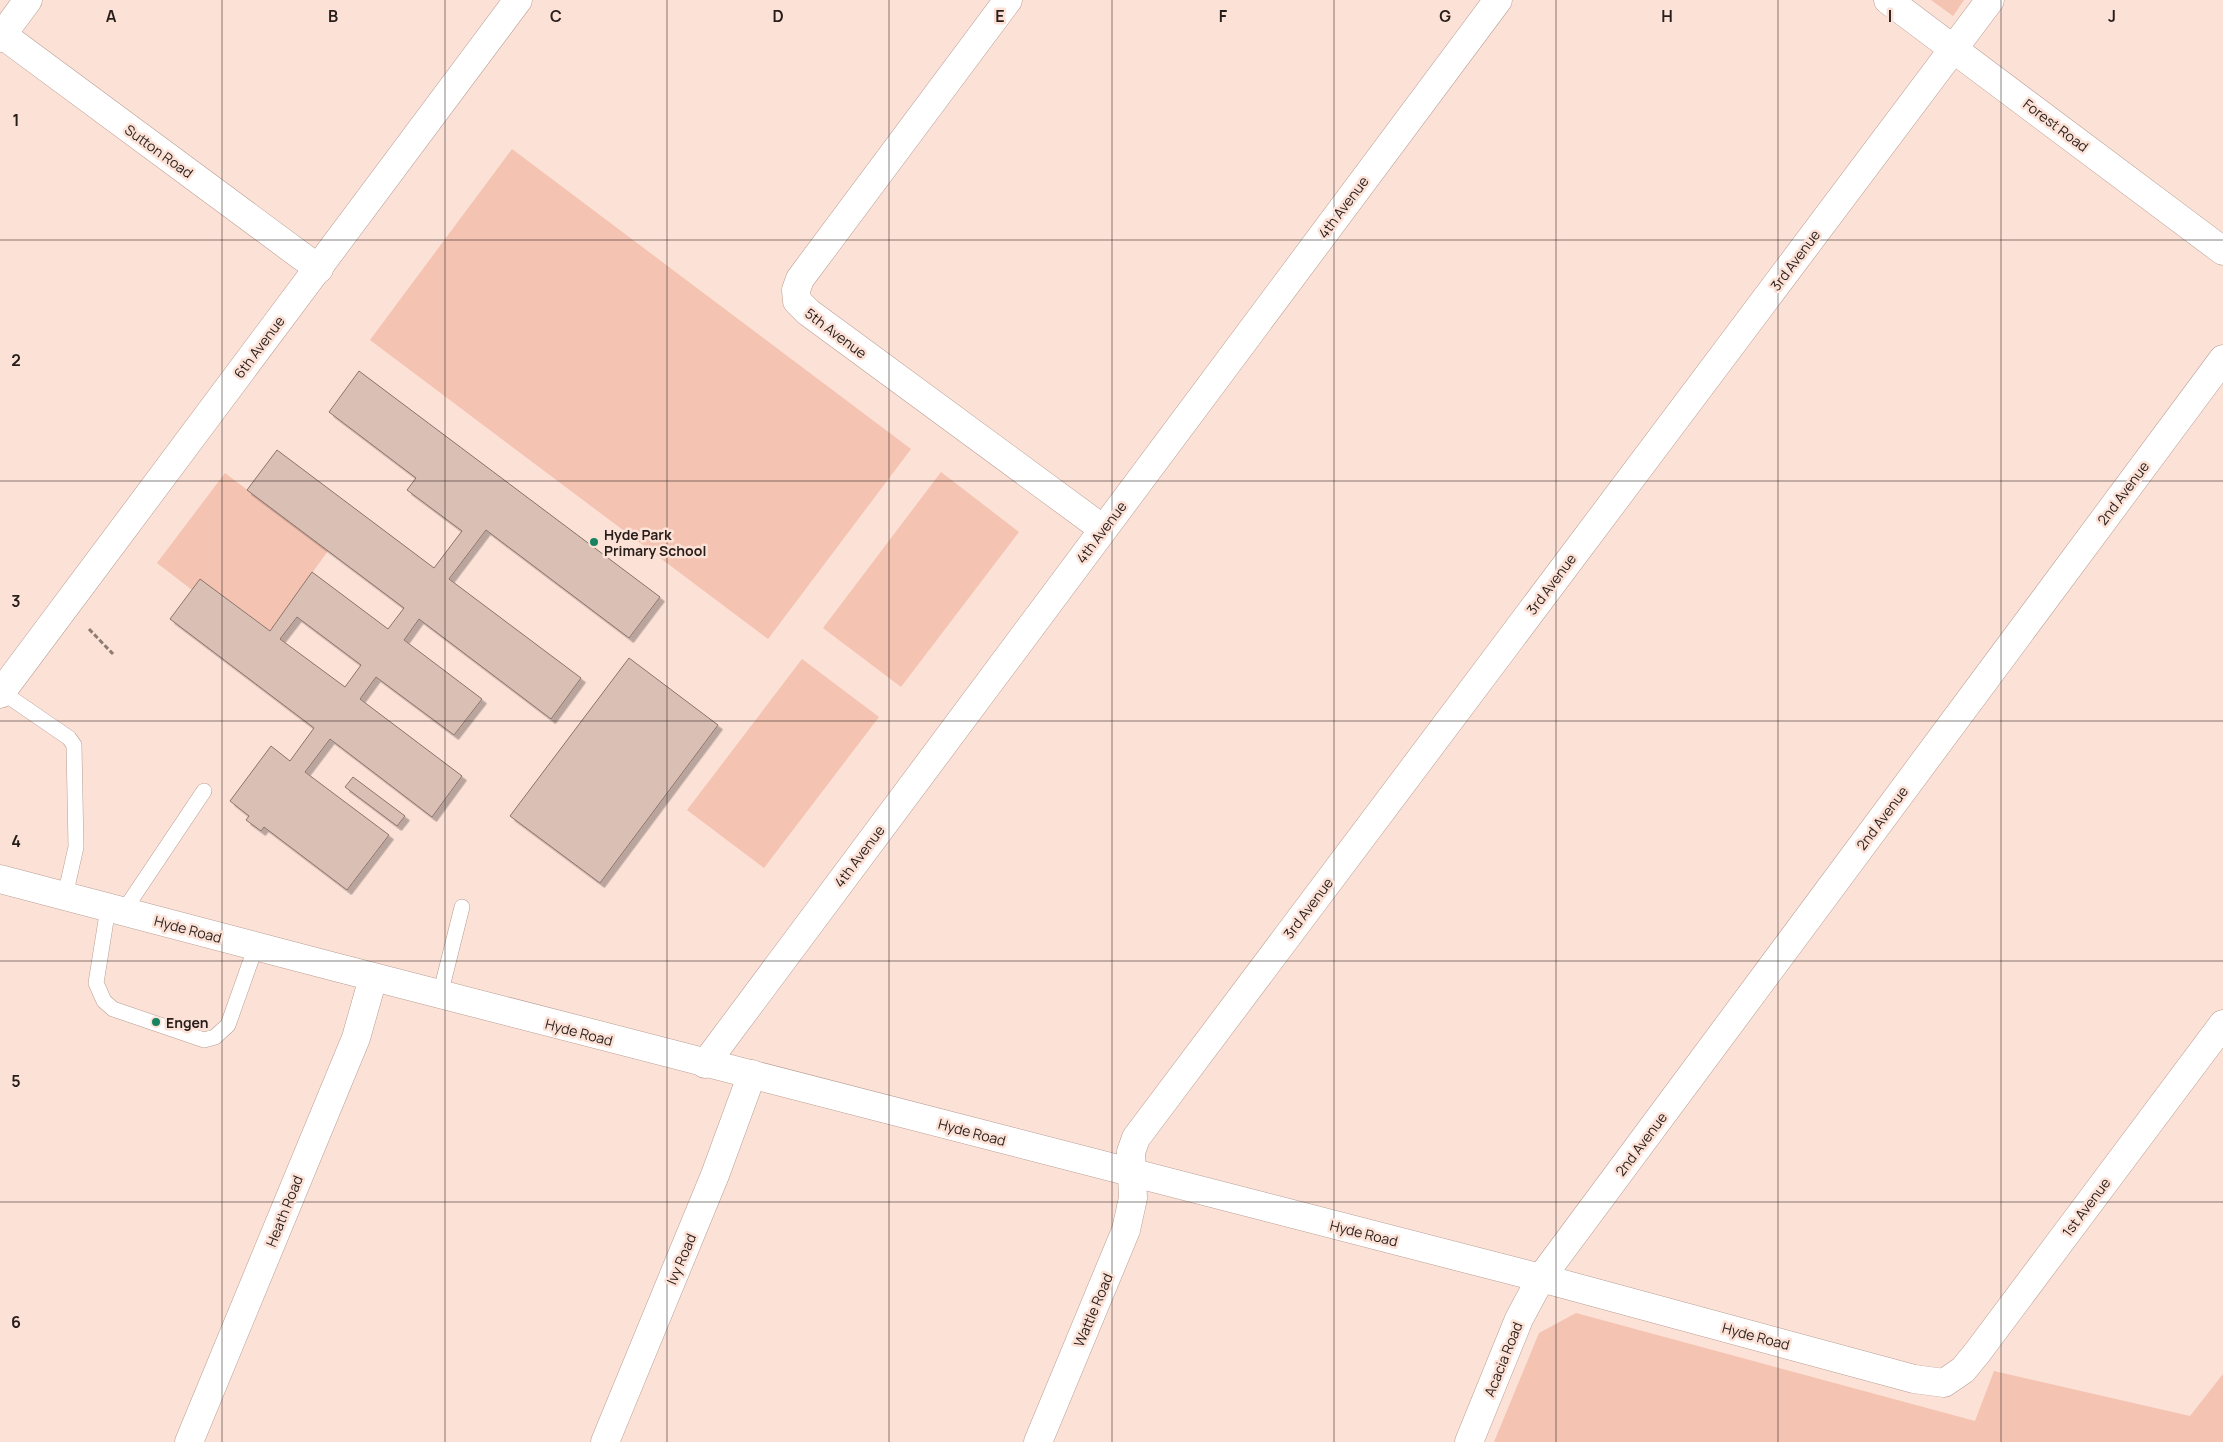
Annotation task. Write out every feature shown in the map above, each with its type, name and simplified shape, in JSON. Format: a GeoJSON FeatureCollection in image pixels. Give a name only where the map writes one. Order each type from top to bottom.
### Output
{"type":"FeatureCollection","features":[{"type":"Feature","properties":{"kind":"street"},"geometry":{"type":"LineString","coordinates":[[1,35],[28,0]]}},
{"type":"Feature","properties":{"kind":"street","name":"6th Avenue"},"geometry":{"type":"LineString","coordinates":[[1,693],[518,0]]}},
{"type":"Feature","properties":{"kind":"street","name":"5th Avenue"},"geometry":{"type":"LineString","coordinates":[[1008,0],[800,279],[796,290],[797,301],[808,312],[1103,530]]}},
{"type":"Feature","properties":{"kind":"street","name":"4th Avenue"},"geometry":{"type":"LineString","coordinates":[[705,1064],[1498,0]]}},
{"type":"Feature","properties":{"kind":"street","name":"Forest Road"},"geometry":{"type":"LineString","coordinates":[[1888,0],[2223,251]]}},
{"type":"Feature","properties":{"kind":"street","name":"3rd Avenue"},"geometry":{"type":"LineString","coordinates":[[1131,1175],[1131,1152],[1136,1138],[1990,0]]}},
{"type":"Feature","properties":{"kind":"street","name":"Sutton Road"},"geometry":{"type":"LineString","coordinates":[[1,35],[319,269]]}},
{"type":"Feature","properties":{"kind":"street","name":"2nd Avenue"},"geometry":{"type":"LineString","coordinates":[[1541,1278],[2223,359]]}},
{"type":"Feature","properties":{"kind":"street","name":"Hyde Road"},"geometry":{"type":"LineString","coordinates":[[0,879],[373,978],[705,1064],[752,1074],[1131,1175],[1541,1278],[1914,1379],[1944,1383]]}},
{"type":"Feature","properties":{"kind":"street","name":"Heath Road"},"geometry":{"type":"LineString","coordinates":[[189,1442],[356,1038],[373,978]]}},
{"type":"Feature","properties":{"kind":"street","name":"1st Avenue"},"geometry":{"type":"LineString","coordinates":[[1944,1383],[1963,1370],[1977,1353],[2223,1024]]}},
{"type":"Feature","properties":{"kind":"street","name":"Ivy Road"},"geometry":{"type":"LineString","coordinates":[[605,1442],[715,1175],[752,1074]]}},
{"type":"Feature","properties":{"kind":"street","name":"Wattle Road"},"geometry":{"type":"LineString","coordinates":[[1038,1442],[1126,1230],[1132,1203],[1131,1175]]}},
{"type":"Feature","properties":{"kind":"street","name":"Acacia Road"},"geometry":{"type":"LineString","coordinates":[[1470,1442],[1519,1319],[1541,1278]]}},
{"type":"Feature","properties":{"kind":"lane"},"geometry":{"type":"LineString","coordinates":[[1,693],[68,738],[74,745],[76,847],[65,896]]}},
{"type":"Feature","properties":{"kind":"lane"},"geometry":{"type":"LineString","coordinates":[[204,791],[116,910],[96,983],[104,1001],[113,1009],[204,1040],[215,1037],[228,1025],[256,946]]}},
{"type":"Feature","properties":{"kind":"lane"},"geometry":{"type":"LineString","coordinates":[[440,995],[462,907]]}},
{"type":"Feature","properties":{"kind":"shaded area"},"geometry":{"type":"Polygon","coordinates":[[[1931,0],[1964,0],[1953,16],[1931,0]]]}},
{"type":"Feature","properties":{"kind":"shaded area"},"geometry":{"type":"Polygon","coordinates":[[[512,149],[911,449],[768,639],[370,340],[512,149]]]}},
{"type":"Feature","properties":{"kind":"shaded area"},"geometry":{"type":"Polygon","coordinates":[[[941,472],[1019,532],[901,687],[823,628],[941,472]]]}},
{"type":"Feature","properties":{"kind":"shaded area"},"geometry":{"type":"Polygon","coordinates":[[[225,473],[328,551],[270,631],[200,579],[192,590],[157,563],[225,473]]]}},
{"type":"Feature","properties":{"kind":"shaded area"},"geometry":{"type":"Polygon","coordinates":[[[802,659],[879,717],[764,868],[687,810],[802,659]]]}},
{"type":"Feature","properties":{"kind":"shaded area"},"geometry":{"type":"Polygon","coordinates":[[[1576,1313],[1975,1421],[1994,1371],[2190,1416],[2223,1374],[2223,1442],[1494,1442],[1539,1333],[1576,1313]]]}},
{"type":"Feature","properties":{"kind":"building"},"geometry":{"type":"Polygon","coordinates":[[[359,371],[660,597],[629,638],[486,530],[449,579],[581,678],[551,719],[419,619],[404,640],[482,699],[454,735],[376,677],[360,699],[462,776],[432,817],[330,739],[305,772],[389,835],[347,890],[264,827],[261,831],[246,820],[249,816],[230,801],[271,746],[290,761],[314,728],[170,619],[200,579],[270,631],[312,572],[388,629],[404,608],[247,490],[277,450],[434,568],[462,531],[407,490],[416,478],[329,412],[359,371]],[[297,617],[280,639],[345,687],[361,665],[297,617]]]}},
{"type":"Feature","properties":{"kind":"building"},"geometry":{"type":"Polygon","coordinates":[[[629,658],[718,725],[600,883],[510,816],[629,658]]]}},
{"type":"Feature","properties":{"kind":"building"},"geometry":{"type":"Polygon","coordinates":[[[353,777],[405,816],[397,826],[345,787],[353,777]]]}},
{"type":"Feature","properties":{"kind":"place","name":"Hyde Park Primary School"},"geometry":{"type":"Point","coordinates":[594,542]}},
{"type":"Feature","properties":{"kind":"place","name":"Engen"},"geometry":{"type":"Point","coordinates":[156,1022]}}]}
